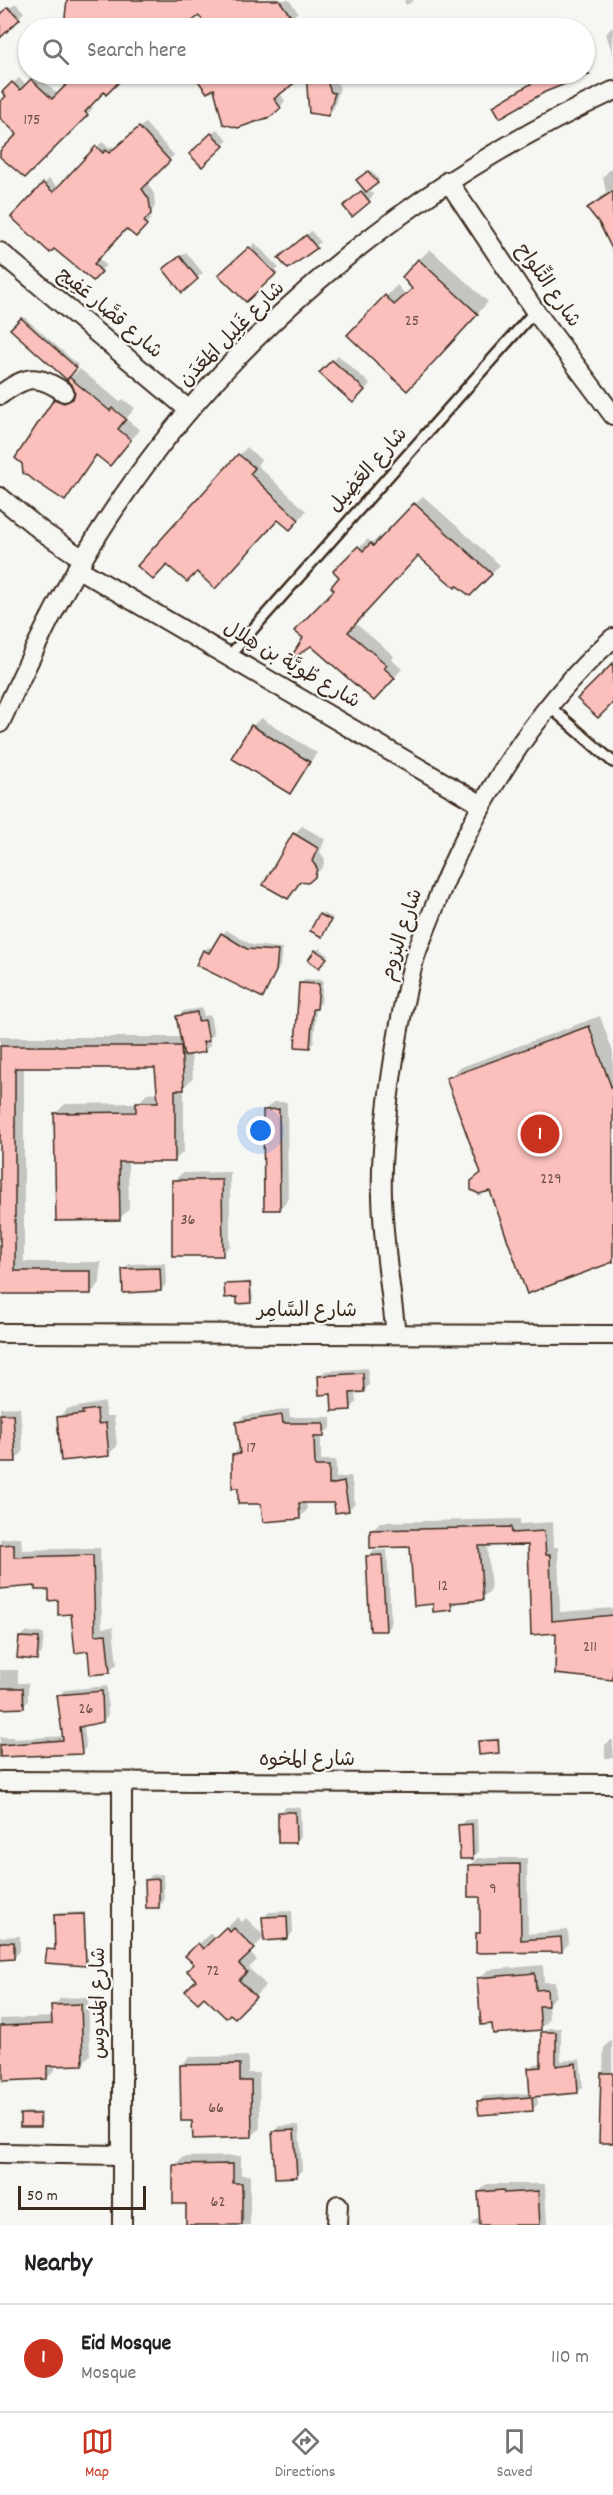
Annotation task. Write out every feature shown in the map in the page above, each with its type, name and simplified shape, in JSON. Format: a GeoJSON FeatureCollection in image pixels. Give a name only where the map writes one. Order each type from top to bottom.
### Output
{"type":"FeatureCollection","features":[{"type":"Feature","properties":{"kind":"street","name":"شارع غَلِيل المَعَدَن"},"geometry":{"type":"LineString","coordinates":[[0,723],[35,645],[80,564],[150,459],[189,410],[266,329],[379,230],[448,181],[504,146],[613,91]]}},
{"type":"Feature","properties":{"kind":"street","name":"شارع التِّلواح"},"geometry":{"type":"LineString","coordinates":[[448,181],[535,311],[613,415]]}},
{"type":"Feature","properties":{"kind":"street","name":"شارع قصَّار عَفِيج"},"geometry":{"type":"LineString","coordinates":[[0,252],[189,410]]}},
{"type":"Feature","properties":{"kind":"street"},"geometry":{"type":"LineString","coordinates":[[0,395],[18,382],[34,378],[47,380],[64,393]]}},
{"type":"Feature","properties":{"kind":"street","name":"شارع طُويَّة بن هِلال"},"geometry":{"type":"LineString","coordinates":[[0,497],[80,564],[229,656],[482,805]]}},
{"type":"Feature","properties":{"kind":"street","name":"شارع البزوم"},"geometry":{"type":"LineString","coordinates":[[396,1334],[386,1246],[383,1150],[395,1060],[415,960],[449,869],[482,805],[514,754],[549,707],[613,638]]}},
{"type":"Feature","properties":{"kind":"street","name":"شارع السَّامِر"},"geometry":{"type":"LineString","coordinates":[[0,1333],[613,1335]]}},
{"type":"Feature","properties":{"kind":"street","name":"شارع المخوه"},"geometry":{"type":"LineString","coordinates":[[0,1781],[613,1784]]}},
{"type":"Feature","properties":{"kind":"street","name":"شارع المَندوس"},"geometry":{"type":"LineString","coordinates":[[122,1782],[122,2225]]}},
{"type":"Feature","properties":{"kind":"street"},"geometry":{"type":"LineString","coordinates":[[0,2153],[122,2155]]}},
{"type":"Feature","properties":{"kind":"street"},"geometry":{"type":"LineString","coordinates":[[337,2225],[338,2205]]}},
{"type":"Feature","properties":{"kind":"lane","name":"شارع العَضِيل"},"geometry":{"type":"LineString","coordinates":[[229,656],[535,311]]}},
{"type":"Feature","properties":{"kind":"lane"},"geometry":{"type":"LineString","coordinates":[[549,707],[613,762]]}},
{"type":"Feature","properties":{"kind":"building"},"geometry":{"type":"Polygon","coordinates":[[[67,0],[279,0],[292,18],[201,18],[199,16],[196,18],[65,17],[67,0]]]}},
{"type":"Feature","properties":{"kind":"building"},"geometry":{"type":"Polygon","coordinates":[[[8,7],[19,18],[0,38],[0,15],[8,7]]]}},
{"type":"Feature","properties":{"kind":"building"},"geometry":{"type":"Polygon","coordinates":[[[12,82],[20,90],[26,84],[36,84],[52,99],[67,84],[117,84],[106,95],[104,92],[85,112],[88,115],[25,178],[0,157],[0,151],[17,134],[0,118],[0,102],[6,96],[2,92],[12,82]]]}},
{"type":"Feature","properties":{"kind":"building"},"geometry":{"type":"Polygon","coordinates":[[[200,84],[293,84],[274,99],[281,108],[270,117],[238,128],[223,124],[214,89],[207,93],[200,84]]]}},
{"type":"Feature","properties":{"kind":"building"},"geometry":{"type":"Polygon","coordinates":[[[307,84],[328,84],[331,92],[335,93],[328,116],[309,113],[307,84]]]}},
{"type":"Feature","properties":{"kind":"building"},"geometry":{"type":"Polygon","coordinates":[[[530,84],[565,84],[545,92],[500,118],[493,106],[530,84]]]}},
{"type":"Feature","properties":{"kind":"building"},"geometry":{"type":"Polygon","coordinates":[[[139,127],[170,161],[142,189],[149,199],[151,214],[144,221],[147,225],[136,237],[126,229],[94,264],[102,272],[93,281],[54,249],[50,253],[11,217],[43,183],[53,192],[96,146],[103,153],[105,150],[109,153],[139,127]]]}},
{"type":"Feature","properties":{"kind":"building"},"geometry":{"type":"Polygon","coordinates":[[[211,133],[224,146],[202,167],[189,154],[211,133]]]}},
{"type":"Feature","properties":{"kind":"building"},"geometry":{"type":"Polygon","coordinates":[[[368,171],[378,183],[366,192],[356,180],[368,171]]]}},
{"type":"Feature","properties":{"kind":"building"},"geometry":{"type":"Polygon","coordinates":[[[361,191],[370,202],[352,217],[343,206],[361,191]]]}},
{"type":"Feature","properties":{"kind":"building"},"geometry":{"type":"Polygon","coordinates":[[[613,191],[613,251],[599,223],[587,208],[613,191]]]}},
{"type":"Feature","properties":{"kind":"building"},"geometry":{"type":"Polygon","coordinates":[[[306,235],[317,248],[288,269],[278,258],[306,235]]]}},
{"type":"Feature","properties":{"kind":"building"},"geometry":{"type":"Polygon","coordinates":[[[249,247],[276,274],[246,302],[218,275],[249,247]]]}},
{"type":"Feature","properties":{"kind":"building"},"geometry":{"type":"Polygon","coordinates":[[[180,256],[198,279],[182,293],[163,269],[180,256]]]}},
{"type":"Feature","properties":{"kind":"building"},"geometry":{"type":"Polygon","coordinates":[[[418,259],[478,314],[407,391],[347,335],[385,295],[394,305],[412,289],[402,277],[418,259]]]}},
{"type":"Feature","properties":{"kind":"building"},"geometry":{"type":"Polygon","coordinates":[[[21,318],[77,368],[67,380],[10,329],[21,318]]]}},
{"type":"Feature","properties":{"kind":"building"},"geometry":{"type":"Polygon","coordinates":[[[332,360],[365,390],[353,403],[319,373],[332,360]]]}},
{"type":"Feature","properties":{"kind":"building"},"geometry":{"type":"Polygon","coordinates":[[[69,377],[110,411],[112,408],[126,419],[118,429],[131,440],[110,466],[96,455],[65,501],[23,473],[22,464],[15,458],[54,399],[64,403],[73,399],[75,392],[67,380],[69,377]]]}},
{"type":"Feature","properties":{"kind":"building"},"geometry":{"type":"Polygon","coordinates":[[[238,454],[255,468],[250,474],[299,520],[290,530],[278,520],[215,589],[197,572],[187,582],[167,565],[153,580],[137,566],[238,454]]]}},
{"type":"Feature","properties":{"kind":"building"},"geometry":{"type":"Polygon","coordinates":[[[414,503],[492,574],[470,596],[457,586],[455,588],[418,556],[348,632],[387,665],[384,668],[395,678],[374,701],[311,646],[288,662],[303,638],[294,631],[334,590],[331,587],[339,577],[333,571],[358,546],[363,551],[371,543],[373,546],[414,503]]]}},
{"type":"Feature","properties":{"kind":"building"},"geometry":{"type":"Polygon","coordinates":[[[613,663],[613,703],[598,718],[577,699],[613,663]]]}},
{"type":"Feature","properties":{"kind":"building"},"geometry":{"type":"Polygon","coordinates":[[[251,725],[310,762],[290,794],[231,758],[251,725]]]}},
{"type":"Feature","properties":{"kind":"building"},"geometry":{"type":"Polygon","coordinates":[[[293,833],[318,848],[312,861],[317,868],[315,877],[308,883],[300,882],[288,899],[263,885],[293,833]]]}},
{"type":"Feature","properties":{"kind":"building"},"geometry":{"type":"Polygon","coordinates":[[[319,914],[331,920],[322,937],[310,931],[319,914]]]}},
{"type":"Feature","properties":{"kind":"building"},"geometry":{"type":"Polygon","coordinates":[[[221,933],[247,949],[278,951],[276,971],[263,998],[196,965],[203,950],[209,953],[221,933]]]}},
{"type":"Feature","properties":{"kind":"building"},"geometry":{"type":"Polygon","coordinates":[[[315,950],[327,958],[319,968],[308,960],[315,950]]]}},
{"type":"Feature","properties":{"kind":"building"},"geometry":{"type":"Polygon","coordinates":[[[299,983],[319,984],[317,1009],[313,1009],[310,1048],[295,1047],[299,983]]]}},
{"type":"Feature","properties":{"kind":"building"},"geometry":{"type":"Polygon","coordinates":[[[197,1012],[198,1021],[205,1020],[209,1041],[203,1042],[205,1052],[184,1056],[176,1016],[197,1012]]]}},
{"type":"Feature","properties":{"kind":"building"},"geometry":{"type":"Polygon","coordinates":[[[589,1026],[613,1092],[613,1262],[527,1294],[490,1191],[479,1194],[471,1190],[471,1181],[481,1173],[446,1078],[589,1026]]]}},
{"type":"Feature","properties":{"kind":"building"},"geometry":{"type":"Polygon","coordinates":[[[0,1046],[181,1046],[184,1090],[175,1090],[175,1162],[119,1162],[120,1220],[56,1221],[54,1113],[136,1112],[136,1102],[158,1102],[155,1068],[15,1068],[15,1271],[91,1271],[91,1294],[0,1294],[0,1046]]]}},
{"type":"Feature","properties":{"kind":"building"},"geometry":{"type":"Polygon","coordinates":[[[279,1109],[280,1210],[264,1210],[263,1110],[279,1109]]]}},
{"type":"Feature","properties":{"kind":"building"},"geometry":{"type":"Polygon","coordinates":[[[172,1180],[222,1180],[223,1256],[172,1256],[172,1180]]]}},
{"type":"Feature","properties":{"kind":"building"},"geometry":{"type":"Polygon","coordinates":[[[160,1268],[161,1291],[123,1293],[122,1269],[160,1268]]]}},
{"type":"Feature","properties":{"kind":"building"},"geometry":{"type":"Polygon","coordinates":[[[250,1283],[251,1303],[237,1304],[237,1297],[225,1298],[224,1284],[250,1283]]]}},
{"type":"Feature","properties":{"kind":"building"},"geometry":{"type":"Polygon","coordinates":[[[363,1373],[364,1392],[350,1393],[351,1410],[332,1411],[331,1394],[319,1395],[318,1376],[363,1373]]]}},
{"type":"Feature","properties":{"kind":"building"},"geometry":{"type":"Polygon","coordinates":[[[97,1409],[98,1424],[106,1423],[109,1456],[61,1461],[57,1417],[83,1414],[82,1411],[97,1409]]]}},
{"type":"Feature","properties":{"kind":"building"},"geometry":{"type":"Polygon","coordinates":[[[0,1414],[13,1414],[16,1462],[0,1462],[0,1414]]]}},
{"type":"Feature","properties":{"kind":"building"},"geometry":{"type":"Polygon","coordinates":[[[282,1415],[283,1423],[324,1423],[324,1437],[314,1437],[315,1466],[329,1466],[329,1485],[344,1482],[349,1511],[335,1513],[334,1503],[299,1503],[300,1519],[263,1522],[261,1504],[238,1504],[238,1488],[232,1488],[232,1455],[240,1454],[236,1422],[282,1415]]]}},
{"type":"Feature","properties":{"kind":"building"},"geometry":{"type":"Polygon","coordinates":[[[511,1527],[512,1533],[544,1531],[546,1555],[550,1555],[552,1621],[613,1615],[613,1680],[555,1674],[556,1633],[531,1635],[528,1545],[479,1546],[483,1600],[451,1603],[452,1610],[433,1612],[433,1604],[414,1606],[410,1547],[370,1548],[370,1530],[511,1527]]]}},
{"type":"Feature","properties":{"kind":"building"},"geometry":{"type":"Polygon","coordinates":[[[14,1544],[14,1557],[93,1555],[95,1635],[106,1634],[110,1673],[90,1675],[88,1651],[75,1653],[71,1614],[58,1615],[58,1600],[49,1601],[49,1590],[35,1590],[35,1586],[0,1589],[0,1545],[14,1544]]]}},
{"type":"Feature","properties":{"kind":"building"},"geometry":{"type":"Polygon","coordinates":[[[382,1555],[386,1631],[370,1631],[366,1556],[382,1555]]]}},
{"type":"Feature","properties":{"kind":"building"},"geometry":{"type":"Polygon","coordinates":[[[19,1637],[39,1638],[37,1660],[17,1658],[19,1637]]]}},
{"type":"Feature","properties":{"kind":"building"},"geometry":{"type":"Polygon","coordinates":[[[0,1688],[23,1688],[24,1708],[0,1709],[0,1688]]]}},
{"type":"Feature","properties":{"kind":"building"},"geometry":{"type":"Polygon","coordinates":[[[102,1691],[103,1722],[79,1727],[82,1754],[0,1757],[0,1745],[63,1740],[57,1695],[102,1691]]]}},
{"type":"Feature","properties":{"kind":"building"},"geometry":{"type":"Polygon","coordinates":[[[498,1740],[499,1753],[479,1755],[478,1741],[498,1740]]]}},
{"type":"Feature","properties":{"kind":"building"},"geometry":{"type":"Polygon","coordinates":[[[278,1812],[295,1812],[296,1843],[278,1843],[278,1812]]]}},
{"type":"Feature","properties":{"kind":"building"},"geometry":{"type":"Polygon","coordinates":[[[472,1824],[473,1859],[460,1859],[458,1825],[472,1824]]]}},
{"type":"Feature","properties":{"kind":"building"},"geometry":{"type":"Polygon","coordinates":[[[520,1864],[521,1940],[561,1937],[562,1952],[476,1953],[476,1933],[480,1933],[480,1897],[468,1897],[468,1865],[520,1864]]]}},
{"type":"Feature","properties":{"kind":"building"},"geometry":{"type":"Polygon","coordinates":[[[159,1879],[159,1908],[146,1908],[145,1880],[159,1879]]]}},
{"type":"Feature","properties":{"kind":"building"},"geometry":{"type":"Polygon","coordinates":[[[84,1914],[86,1966],[45,1963],[47,1949],[55,1950],[54,1915],[84,1914]]]}},
{"type":"Feature","properties":{"kind":"building"},"geometry":{"type":"Polygon","coordinates":[[[287,1916],[288,1939],[264,1941],[262,1917],[287,1916]]]}},
{"type":"Feature","properties":{"kind":"building"},"geometry":{"type":"Polygon","coordinates":[[[226,1927],[230,1932],[234,1928],[255,1949],[239,1964],[247,1972],[239,1980],[256,1997],[235,2018],[230,2014],[226,2018],[204,1997],[198,2003],[185,1991],[196,1980],[187,1971],[194,1964],[185,1956],[198,1943],[203,1949],[226,1927]]]}},
{"type":"Feature","properties":{"kind":"building"},"geometry":{"type":"Polygon","coordinates":[[[0,1942],[14,1942],[14,1959],[0,1960],[0,1942]]]}},
{"type":"Feature","properties":{"kind":"building"},"geometry":{"type":"Polygon","coordinates":[[[535,1973],[536,1990],[547,1989],[548,2006],[539,2006],[541,2030],[493,2034],[492,2024],[481,2025],[477,1978],[535,1973]]]}},
{"type":"Feature","properties":{"kind":"building"},"geometry":{"type":"Polygon","coordinates":[[[81,2004],[83,2065],[47,2066],[47,2079],[3,2081],[3,2063],[0,2063],[0,2026],[52,2024],[51,2005],[81,2004]]]}},
{"type":"Feature","properties":{"kind":"building"},"geometry":{"type":"Polygon","coordinates":[[[541,2032],[556,2032],[556,2066],[576,2063],[578,2093],[532,2097],[533,2111],[479,2115],[477,2101],[530,2097],[528,2068],[541,2067],[541,2032]]]}},
{"type":"Feature","properties":{"kind":"building"},"geometry":{"type":"Polygon","coordinates":[[[240,2064],[240,2081],[251,2081],[252,2137],[193,2139],[192,2121],[181,2121],[180,2065],[240,2064]]]}},
{"type":"Feature","properties":{"kind":"building"},"geometry":{"type":"Polygon","coordinates":[[[601,2073],[613,2073],[613,2143],[599,2143],[601,2073]]]}},
{"type":"Feature","properties":{"kind":"building"},"geometry":{"type":"Polygon","coordinates":[[[20,2114],[40,2114],[40,2127],[20,2127],[20,2114]]]}},
{"type":"Feature","properties":{"kind":"building"},"geometry":{"type":"Polygon","coordinates":[[[294,2130],[297,2177],[275,2178],[272,2131],[294,2130]]]}},
{"type":"Feature","properties":{"kind":"building"},"geometry":{"type":"Polygon","coordinates":[[[233,2164],[233,2183],[242,2183],[242,2225],[186,2225],[186,2204],[173,2204],[173,2165],[233,2164]]]}},
{"type":"Feature","properties":{"kind":"building"},"geometry":{"type":"Polygon","coordinates":[[[503,2190],[504,2193],[538,2191],[540,2225],[480,2225],[478,2192],[503,2190]]]}},
{"type":"Feature","properties":{"kind":"place","name":"Eid Mosque"},"geometry":{"type":"Point","coordinates":[540,1134]}}]}
